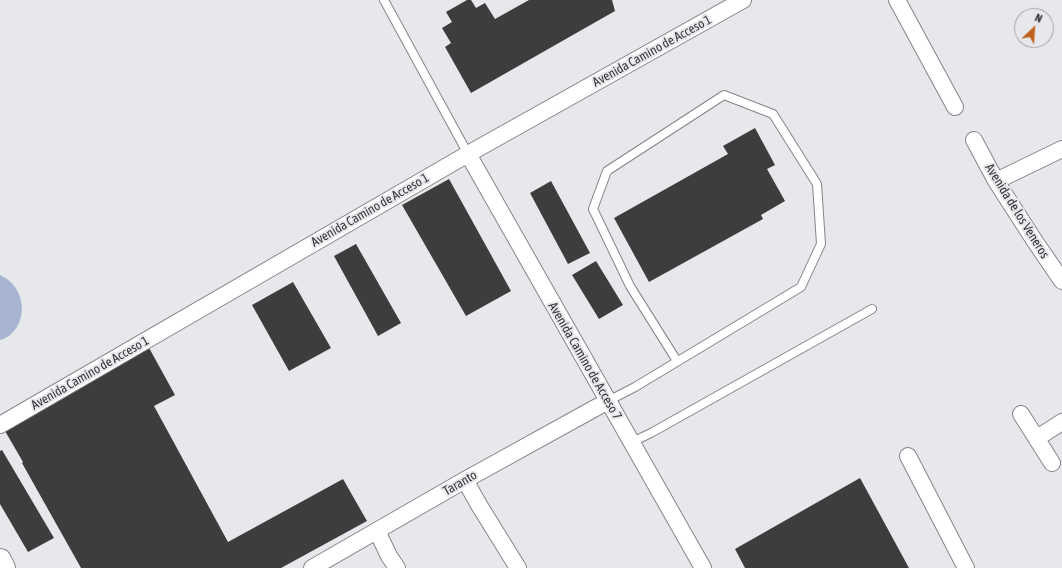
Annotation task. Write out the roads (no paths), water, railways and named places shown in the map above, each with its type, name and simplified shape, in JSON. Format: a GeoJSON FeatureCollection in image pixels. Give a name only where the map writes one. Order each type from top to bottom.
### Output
{"type":"FeatureCollection","features":[{"type":"Feature","properties":{"kind":"main road"},"geometry":{"type":"LineString","coordinates":[[0,560],[4,568]]}},
{"type":"Feature","properties":{"kind":"street","name":"Avenida Camino de Acceso 1"},"geometry":{"type":"LineString","coordinates":[[0,425],[468,154],[743,0]]}},
{"type":"Feature","properties":{"kind":"street"},"geometry":{"type":"LineString","coordinates":[[896,0],[954,107]]}},
{"type":"Feature","properties":{"kind":"street","name":"Avenida de los Veneros"},"geometry":{"type":"LineString","coordinates":[[974,140],[996,181],[1062,280]]}},
{"type":"Feature","properties":{"kind":"street"},"geometry":{"type":"LineString","coordinates":[[996,181],[1062,149]]}},
{"type":"Feature","properties":{"kind":"street","name":"Avenida Camino de Acceso 7"},"geometry":{"type":"LineString","coordinates":[[468,154],[703,568]]}},
{"type":"Feature","properties":{"kind":"street","name":"Taranto"},"geometry":{"type":"LineString","coordinates":[[312,568],[465,480],[608,401]]}},
{"type":"Feature","properties":{"kind":"street"},"geometry":{"type":"LineString","coordinates":[[1021,414],[1052,463]]}},
{"type":"Feature","properties":{"kind":"street"},"geometry":{"type":"LineString","coordinates":[[1036,438],[1062,422]]}},
{"type":"Feature","properties":{"kind":"street"},"geometry":{"type":"LineString","coordinates":[[908,456],[966,568]]}},
{"type":"Feature","properties":{"kind":"street"},"geometry":{"type":"LineString","coordinates":[[465,480],[478,505],[518,568]]}},
{"type":"Feature","properties":{"kind":"street"},"geometry":{"type":"LineString","coordinates":[[377,531],[389,556],[397,568]]}},
{"type":"Feature","properties":{"kind":"lane"},"geometry":{"type":"LineString","coordinates":[[384,0],[468,154]]}},
{"type":"Feature","properties":{"kind":"lane"},"geometry":{"type":"LineString","coordinates":[[608,401],[635,387],[801,287],[821,244],[817,184],[773,114],[724,94],[607,171],[592,209],[630,286],[677,361]]}},
{"type":"Feature","properties":{"kind":"lane"},"geometry":{"type":"LineString","coordinates":[[632,442],[658,429],[872,309]]}},
{"type":"Feature","properties":{"kind":"water"},"geometry":{"type":"Polygon","coordinates":[[[0,275],[14,286],[19,294],[22,312],[16,329],[9,336],[0,340],[0,275]]]}}]}
